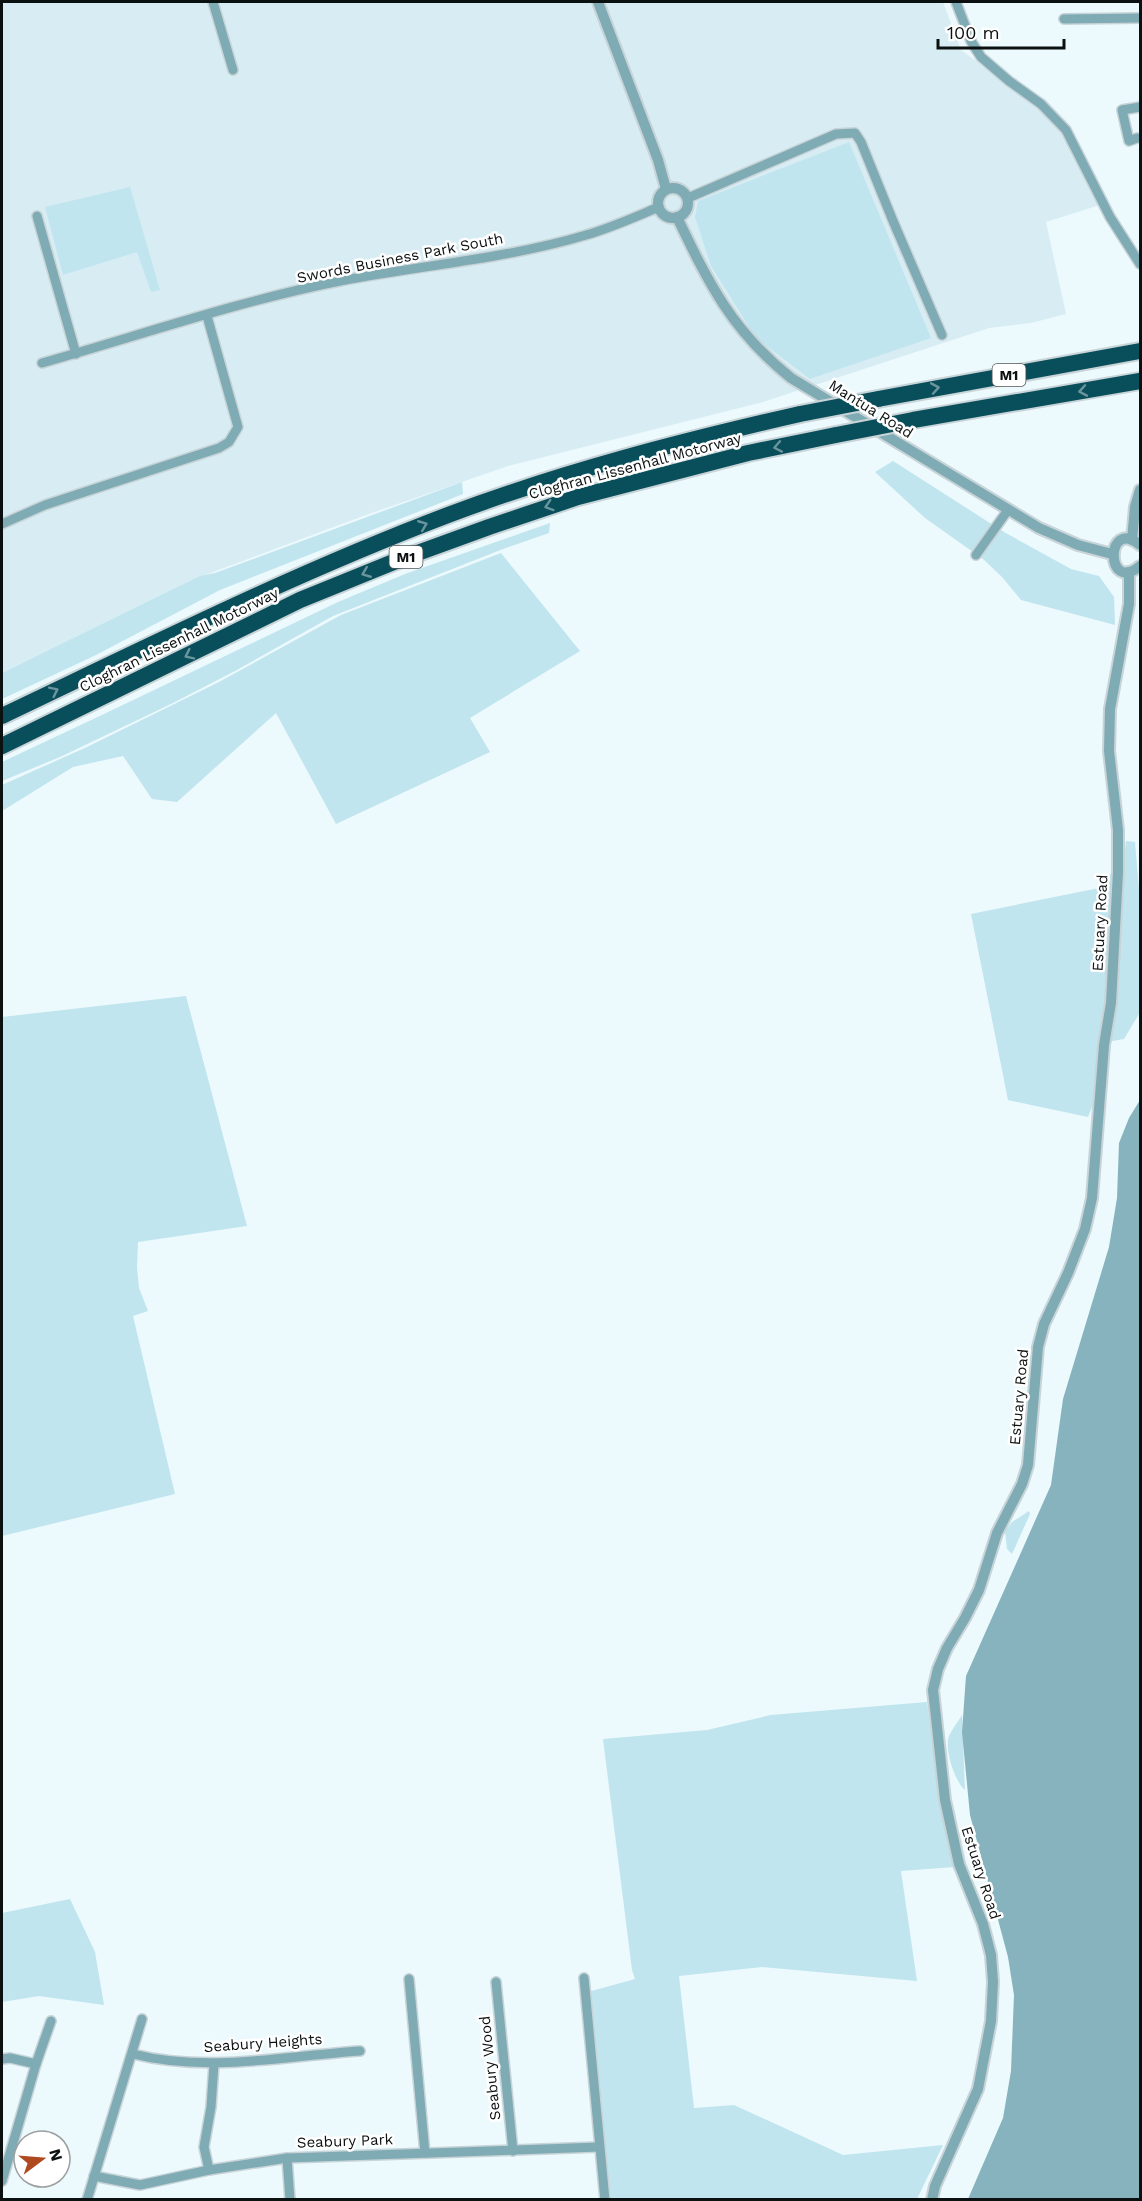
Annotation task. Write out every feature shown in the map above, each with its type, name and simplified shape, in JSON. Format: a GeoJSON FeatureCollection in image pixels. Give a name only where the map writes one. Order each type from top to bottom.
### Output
{"type":"FeatureCollection","features":[{"type":"Feature","properties":{"kind":"highway","name":"Cloghran Lissenhall Motorway"},"geometry":{"type":"LineString","coordinates":[[2,716],[294,578],[448,515],[589,467],[728,430],[800,414],[1140,351]]}},
{"type":"Feature","properties":{"kind":"highway","name":"Cloghran Lissenhall Motorway"},"geometry":{"type":"LineString","coordinates":[[2,746],[300,600],[434,547],[578,497],[738,455],[913,420],[1140,381]]}},
{"type":"Feature","properties":{"kind":"street"},"geometry":{"type":"LineString","coordinates":[[213,2],[233,70]]}},
{"type":"Feature","properties":{"kind":"street"},"geometry":{"type":"LineString","coordinates":[[598,2],[658,160],[666,189]]}},
{"type":"Feature","properties":{"kind":"street"},"geometry":{"type":"LineString","coordinates":[[956,2],[971,41],[981,57],[1041,104],[1066,130],[1110,217],[1140,264]]}},
{"type":"Feature","properties":{"kind":"street"},"geometry":{"type":"LineString","coordinates":[[1064,19],[1140,18]]}},
{"type":"Feature","properties":{"kind":"street"},"geometry":{"type":"LineString","coordinates":[[1137,138],[1129,141],[1122,110],[1140,107]]}},
{"type":"Feature","properties":{"kind":"street"},"geometry":{"type":"LineString","coordinates":[[688,198],[836,134],[855,133],[861,142],[892,221],[942,335]]}},
{"type":"Feature","properties":{"kind":"street"},"geometry":{"type":"LineString","coordinates":[[679,188],[688,198],[686,211],[677,218],[667,217],[658,207],[660,195],[666,189],[679,188]]}},
{"type":"Feature","properties":{"kind":"street","name":"Swords Business Park South"},"geometry":{"type":"LineString","coordinates":[[42,363],[340,281],[474,259],[588,235],[658,207]]}},
{"type":"Feature","properties":{"kind":"street"},"geometry":{"type":"LineString","coordinates":[[37,216],[75,354]]}},
{"type":"Feature","properties":{"kind":"street","name":"Mantua Road"},"geometry":{"type":"LineString","coordinates":[[677,218],[717,296],[735,323],[765,357],[791,378],[1039,528],[1078,545],[1113,554]]}},
{"type":"Feature","properties":{"kind":"street"},"geometry":{"type":"LineString","coordinates":[[2,524],[45,505],[219,448],[229,442],[238,427],[207,316]]}},
{"type":"Feature","properties":{"kind":"street"},"geometry":{"type":"LineString","coordinates":[[1140,490],[1135,507],[1136,542],[1122,541],[1114,549],[1113,554],[1115,565],[1119,569],[1129,572],[1140,567]]}},
{"type":"Feature","properties":{"kind":"street"},"geometry":{"type":"LineString","coordinates":[[976,555],[1008,510]]}},
{"type":"Feature","properties":{"kind":"street","name":"Estuary Road"},"geometry":{"type":"LineString","coordinates":[[932,2199],[935,2186],[978,2089],[991,2021],[993,1982],[991,1955],[983,1924],[959,1864],[945,1800],[933,1690],[938,1669],[947,1648],[979,1590],[997,1533],[1022,1484],[1028,1465],[1038,1347],[1044,1324],[1068,1273],[1085,1229],[1092,1198],[1104,1045],[1111,1003],[1118,872],[1118,830],[1109,751],[1110,709],[1129,604],[1129,572]]}},
{"type":"Feature","properties":{"kind":"street"},"geometry":{"type":"LineString","coordinates":[[584,1978],[605,2199]]}},
{"type":"Feature","properties":{"kind":"street"},"geometry":{"type":"LineString","coordinates":[[409,1979],[425,2152]]}},
{"type":"Feature","properties":{"kind":"street","name":"Seabury Wood"},"geometry":{"type":"LineString","coordinates":[[496,1982],[513,2151]]}},
{"type":"Feature","properties":{"kind":"street"},"geometry":{"type":"LineString","coordinates":[[87,2199],[142,2019]]}},
{"type":"Feature","properties":{"kind":"street"},"geometry":{"type":"LineString","coordinates":[[2,2181],[6,2146],[51,2021]]}},
{"type":"Feature","properties":{"kind":"street","name":"Seabury Heights"},"geometry":{"type":"LineString","coordinates":[[133,2054],[160,2061],[214,2064],[360,2050]]}},
{"type":"Feature","properties":{"kind":"street"},"geometry":{"type":"LineString","coordinates":[[2,2059],[10,2058],[36,2064]]}},
{"type":"Feature","properties":{"kind":"street"},"geometry":{"type":"LineString","coordinates":[[209,2170],[204,2147],[211,2107],[214,2064]]}},
{"type":"Feature","properties":{"kind":"street","name":"Seabury Park"},"geometry":{"type":"LineString","coordinates":[[94,2176],[140,2185],[209,2170],[287,2158],[599,2147]]}},
{"type":"Feature","properties":{"kind":"street"},"geometry":{"type":"LineString","coordinates":[[287,2158],[290,2199]]}},
{"type":"Feature","properties":{"kind":"shaded area"},"geometry":{"type":"Polygon","coordinates":[[[2,2],[943,2],[961,50],[1034,104],[1072,146],[1100,205],[1046,222],[1066,314],[1031,323],[989,328],[763,402],[508,466],[366,515],[200,577],[2,673],[2,2]]]}},
{"type":"Feature","properties":{"kind":"shaded area"},"geometry":{"type":"Polygon","coordinates":[[[849,142],[931,338],[810,379],[756,338],[711,266],[695,217],[698,201],[849,142]]]}},
{"type":"Feature","properties":{"kind":"shaded area"},"geometry":{"type":"Polygon","coordinates":[[[130,187],[160,290],[151,292],[137,252],[63,275],[45,207],[130,187]]]}},
{"type":"Feature","properties":{"kind":"shaded area"},"geometry":{"type":"Polygon","coordinates":[[[893,461],[1004,532],[1071,569],[1099,576],[1114,597],[1115,625],[1021,600],[983,559],[925,518],[875,472],[893,461]]]}},
{"type":"Feature","properties":{"kind":"shaded area"},"geometry":{"type":"Polygon","coordinates":[[[462,482],[463,494],[220,590],[94,656],[2,699],[2,673],[200,576],[215,573],[462,482]]]}},
{"type":"Feature","properties":{"kind":"shaded area"},"geometry":{"type":"Polygon","coordinates":[[[550,523],[549,533],[333,616],[171,704],[60,757],[2,781],[2,762],[338,602],[405,574],[550,523]]]}},
{"type":"Feature","properties":{"kind":"shaded area"},"geometry":{"type":"Polygon","coordinates":[[[501,553],[580,651],[470,718],[490,752],[336,824],[276,713],[177,802],[152,799],[123,756],[73,767],[2,811],[2,785],[87,747],[219,682],[341,615],[501,553]]]}},
{"type":"Feature","properties":{"kind":"shaded area"},"geometry":{"type":"Polygon","coordinates":[[[1126,841],[1135,842],[1140,902],[1139,1014],[1124,1039],[1101,1043],[1095,1099],[1088,1117],[1008,1100],[971,914],[1104,887],[1105,876],[1122,871],[1126,841]]]}},
{"type":"Feature","properties":{"kind":"shaded area"},"geometry":{"type":"Polygon","coordinates":[[[186,996],[247,1226],[138,1242],[139,1288],[148,1311],[133,1316],[175,1494],[2,1536],[2,1017],[186,996]]]}},
{"type":"Feature","properties":{"kind":"shaded area"},"geometry":{"type":"Polygon","coordinates":[[[1140,1100],[1140,2199],[968,2199],[1003,2118],[1011,2071],[1014,1995],[1008,1957],[970,1815],[962,1732],[966,1676],[1051,1485],[1063,1399],[1109,1247],[1117,1198],[1119,1143],[1129,1118],[1140,1100]]]}},
{"type":"Feature","properties":{"kind":"shaded area"},"geometry":{"type":"Polygon","coordinates":[[[1029,1511],[1030,1514],[1012,1554],[1007,1549],[1005,1531],[1012,1522],[1029,1511]]]}},
{"type":"Feature","properties":{"kind":"shaded area"},"geometry":{"type":"Polygon","coordinates":[[[927,1702],[940,1807],[954,1867],[901,1871],[917,1981],[762,1967],[679,1976],[694,2108],[734,2105],[843,2155],[943,2145],[917,2199],[607,2199],[588,1992],[635,1979],[603,1739],[707,1730],[771,1715],[927,1702]]]}},
{"type":"Feature","properties":{"kind":"shaded area"},"geometry":{"type":"Polygon","coordinates":[[[962,1715],[965,1790],[954,1773],[948,1749],[949,1736],[962,1715]]]}},
{"type":"Feature","properties":{"kind":"shaded area"},"geometry":{"type":"Polygon","coordinates":[[[70,1899],[95,1952],[104,2005],[39,1996],[2,2002],[2,1913],[70,1899]]]}}]}
